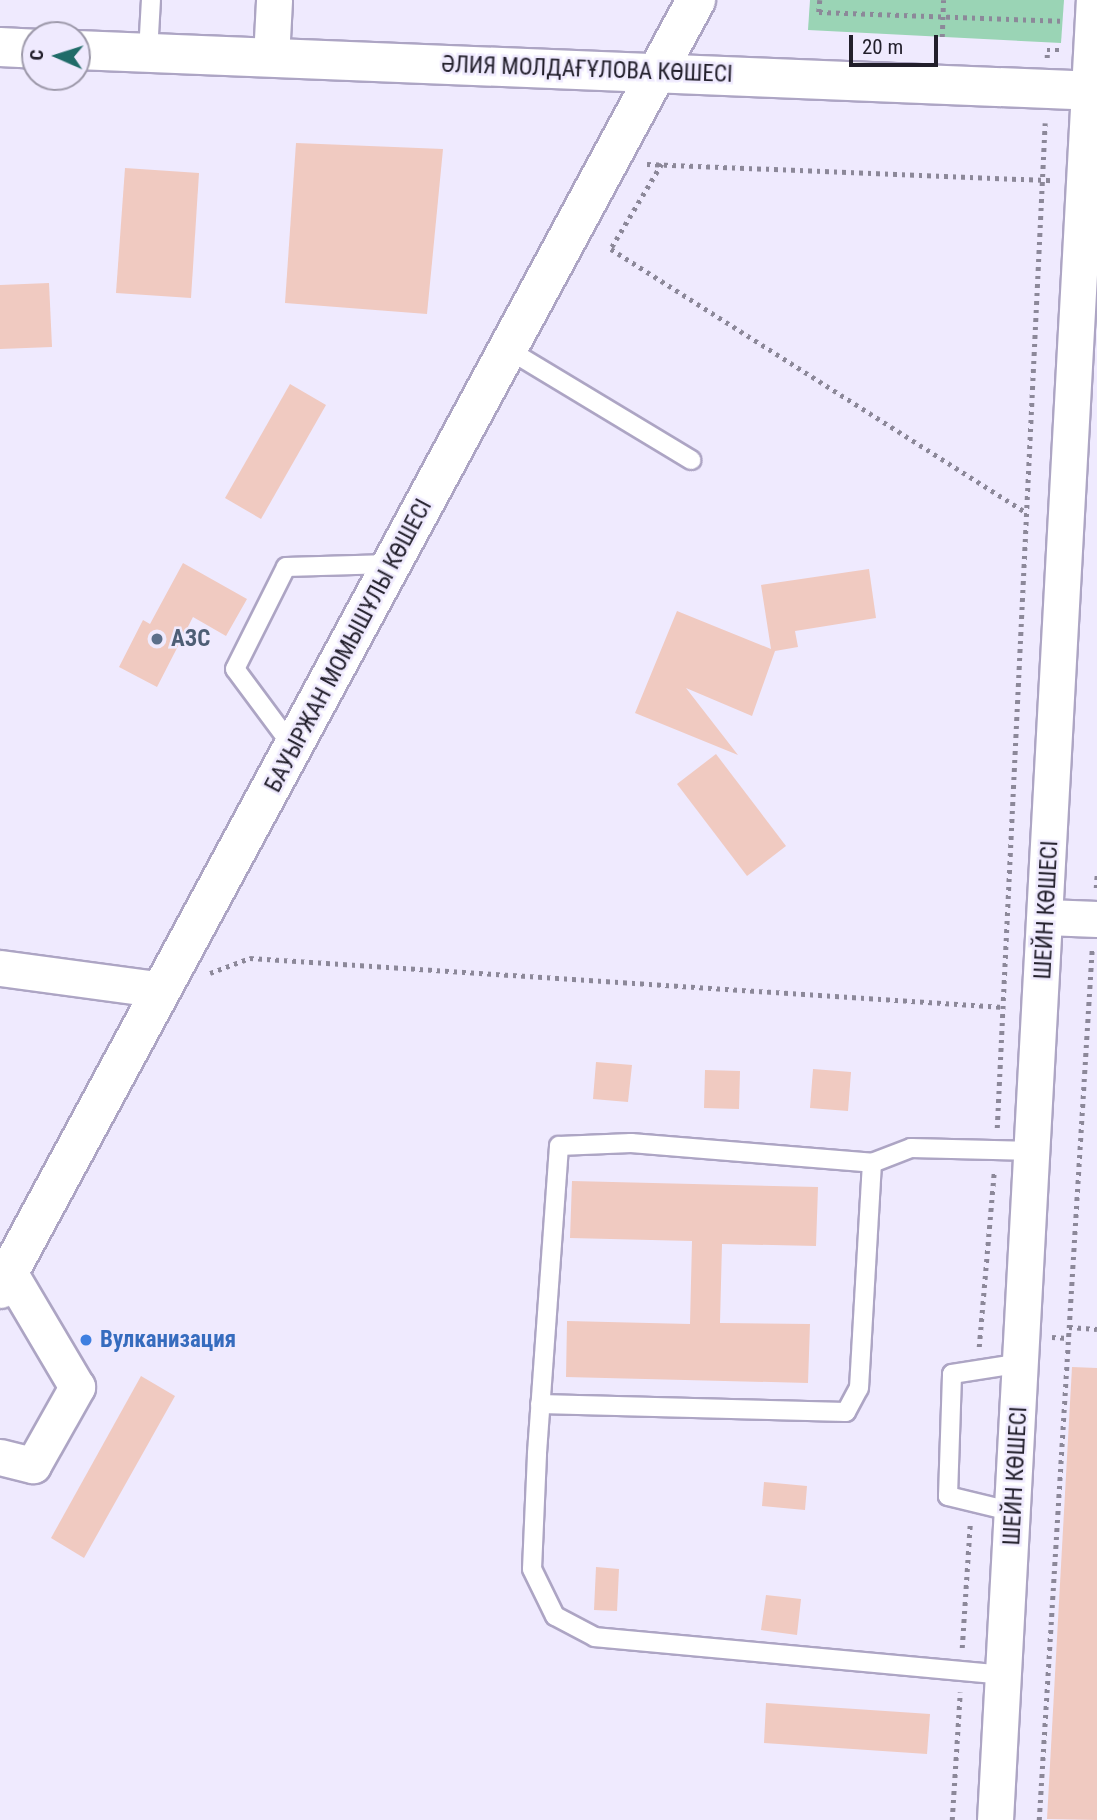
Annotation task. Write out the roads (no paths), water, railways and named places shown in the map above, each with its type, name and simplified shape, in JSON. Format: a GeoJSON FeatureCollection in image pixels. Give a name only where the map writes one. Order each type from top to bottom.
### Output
{"type":"FeatureCollection","features":[{"type":"Feature","properties":{"kind":"street"},"geometry":{"type":"LineString","coordinates":[[271,58],[274,0]]}},
{"type":"Feature","properties":{"kind":"street","name":"БАУЫРЖАН МОМЫШҰЛЫ КӨШЕСІ"},"geometry":{"type":"LineString","coordinates":[[5,1281],[660,73],[695,0]]}},
{"type":"Feature","properties":{"kind":"street","name":"ШЕЙН КӨШЕСІ"},"geometry":{"type":"LineString","coordinates":[[995,1820],[1034,1151],[1084,179],[1093,91],[1091,50],[1079,5]]}},
{"type":"Feature","properties":{"kind":"street"},"geometry":{"type":"LineString","coordinates":[[0,47],[21,48]]}},
{"type":"Feature","properties":{"kind":"street","name":"ӘЛИЯ МОЛДАҒҰЛОВА КӨШЕСІ"},"geometry":{"type":"LineString","coordinates":[[91,51],[1093,91]]}},
{"type":"Feature","properties":{"kind":"street"},"geometry":{"type":"LineString","coordinates":[[1046,917],[1096,919]]}},
{"type":"Feature","properties":{"kind":"street"},"geometry":{"type":"LineString","coordinates":[[0,968],[162,990]]}},
{"type":"Feature","properties":{"kind":"street"},"geometry":{"type":"LineString","coordinates":[[0,1457],[33,1465],[77,1387],[5,1281]]}},
{"type":"Feature","properties":{"kind":"lane"},"geometry":{"type":"LineString","coordinates":[[148,53],[151,0]]}},
{"type":"Feature","properties":{"kind":"lane"},"geometry":{"type":"LineString","coordinates":[[509,350],[691,460]]}},
{"type":"Feature","properties":{"kind":"lane"},"geometry":{"type":"LineString","coordinates":[[294,748],[235,669],[286,567],[394,564]]}},
{"type":"Feature","properties":{"kind":"lane"},"geometry":{"type":"LineString","coordinates":[[1004,1675],[595,1637],[555,1616],[533,1569],[540,1404],[559,1146],[631,1143],[872,1163],[911,1147],[1034,1151]]}},
{"type":"Feature","properties":{"kind":"lane"},"geometry":{"type":"LineString","coordinates":[[540,1404],[846,1412],[859,1388],[872,1163]]}},
{"type":"Feature","properties":{"kind":"lane"},"geometry":{"type":"LineString","coordinates":[[1014,1512],[948,1496],[952,1374],[1022,1363]]}},
{"type":"Feature","properties":{"kind":"place","name":"АЗС"},"geometry":{"type":"Point","coordinates":[157,639]}},
{"type":"Feature","properties":{"kind":"place","name":"Вулканизация"},"geometry":{"type":"Point","coordinates":[86,1340]}}]}
